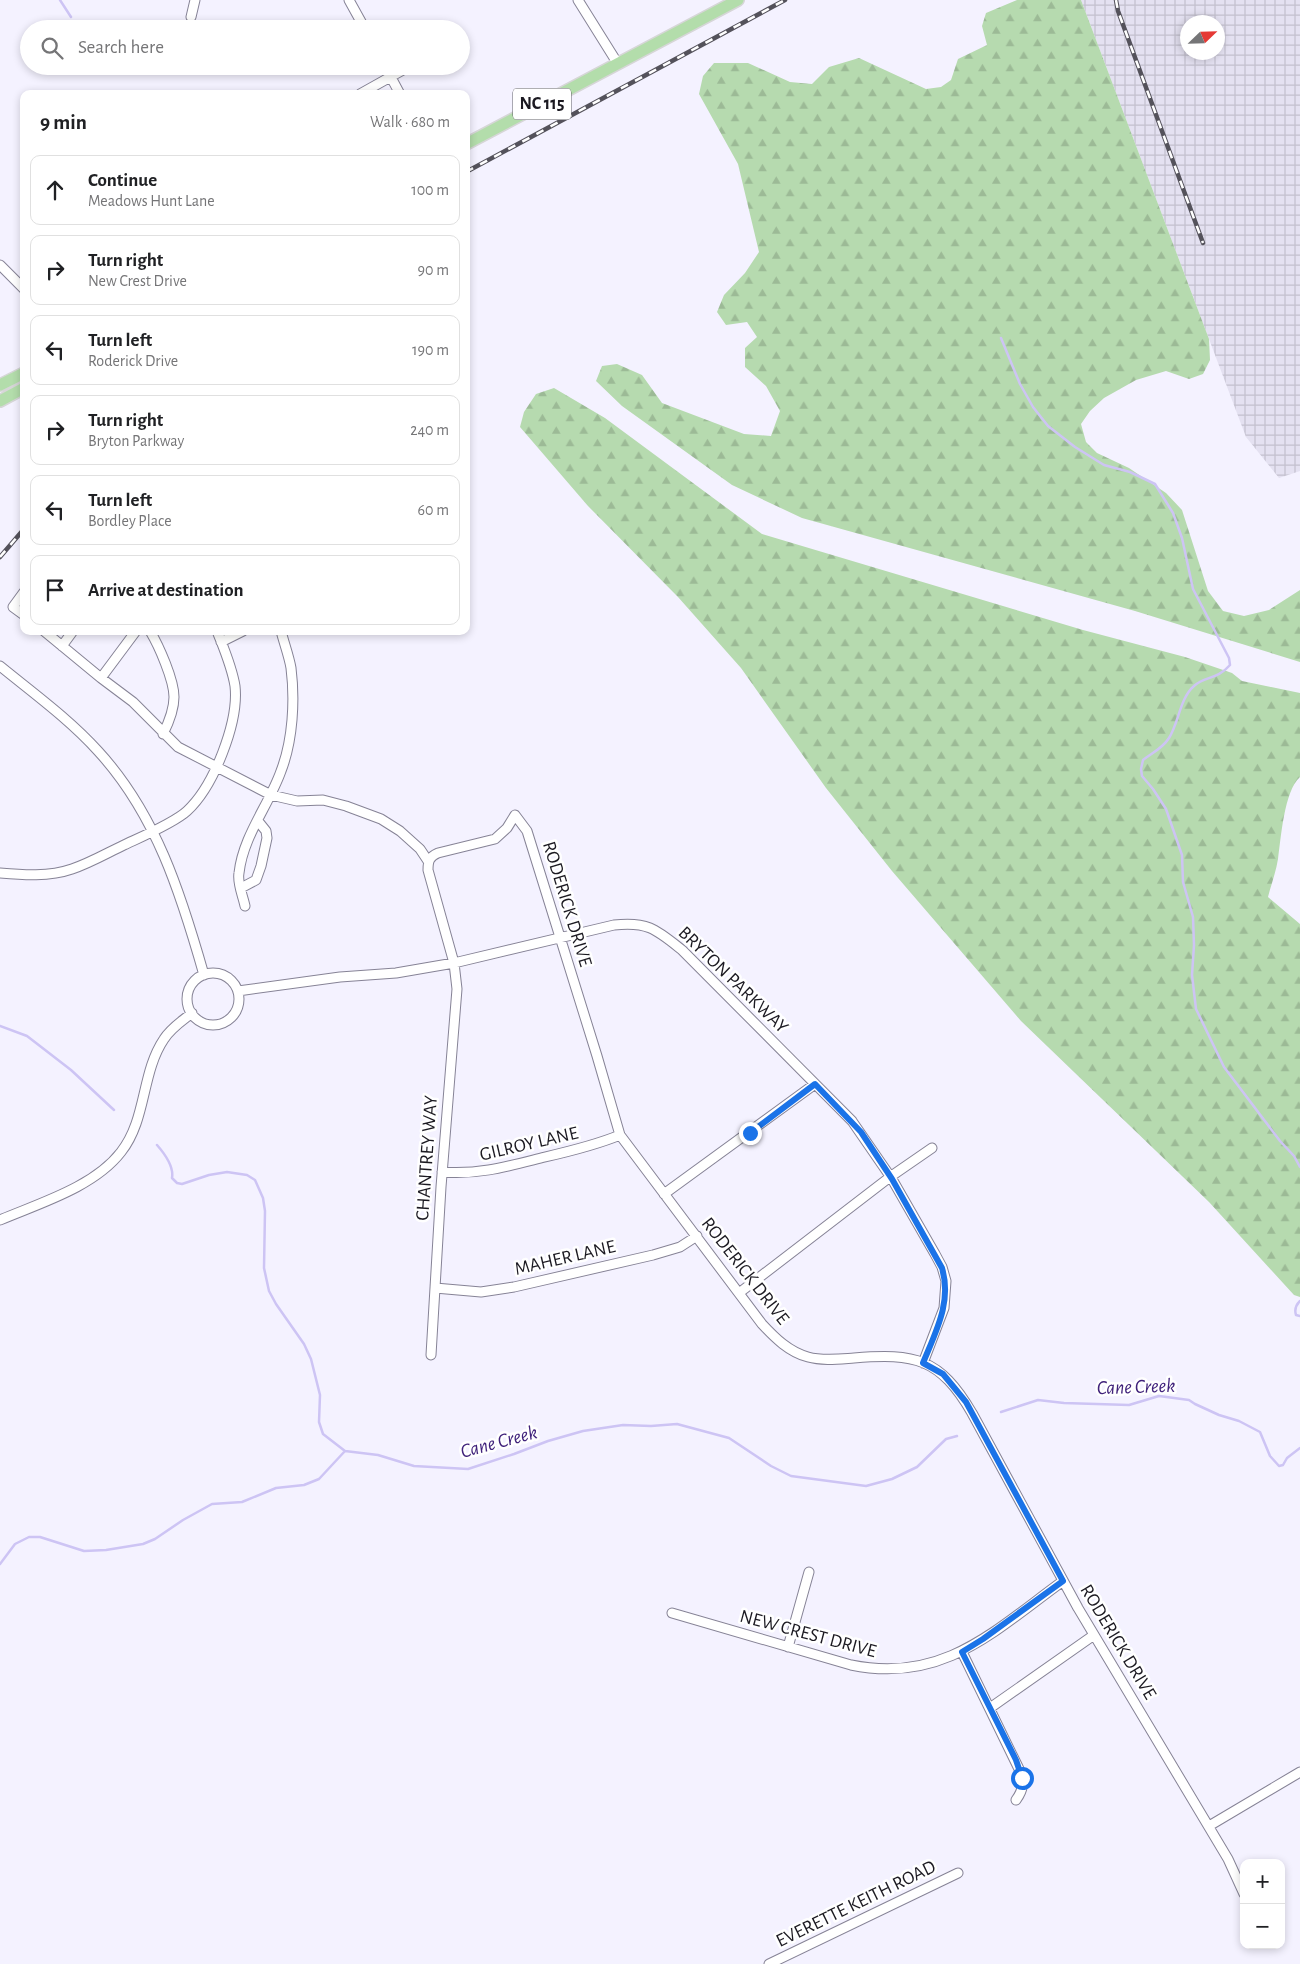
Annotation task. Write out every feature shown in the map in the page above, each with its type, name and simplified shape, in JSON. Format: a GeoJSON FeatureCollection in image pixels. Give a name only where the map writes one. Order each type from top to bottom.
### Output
{"type":"FeatureCollection","features":[{"type":"Feature","properties":{"kind":"main road","name":"NC 115"},"geometry":{"type":"LineString","coordinates":[[470,142],[738,0]]}},
{"type":"Feature","properties":{"kind":"main road"},"geometry":{"type":"LineString","coordinates":[[0,385],[20,375]]}},
{"type":"Feature","properties":{"kind":"main road"},"geometry":{"type":"LineString","coordinates":[[0,401],[20,390]]}},
{"type":"Feature","properties":{"kind":"street"},"geometry":{"type":"LineString","coordinates":[[191,16],[195,0]]}},
{"type":"Feature","properties":{"kind":"street"},"geometry":{"type":"LineString","coordinates":[[349,0],[360,20]]}},
{"type":"Feature","properties":{"kind":"street"},"geometry":{"type":"LineString","coordinates":[[578,0],[618,64]]}},
{"type":"Feature","properties":{"kind":"street"},"geometry":{"type":"LineString","coordinates":[[367,90],[394,75]]}},
{"type":"Feature","properties":{"kind":"street"},"geometry":{"type":"LineString","coordinates":[[391,77],[398,90]]}},
{"type":"Feature","properties":{"kind":"street"},"geometry":{"type":"LineString","coordinates":[[0,265],[20,285]]}},
{"type":"Feature","properties":{"kind":"street"},"geometry":{"type":"LineString","coordinates":[[20,597],[12,607],[20,613]]}},
{"type":"Feature","properties":{"kind":"street"},"geometry":{"type":"LineString","coordinates":[[49,635],[132,702],[178,747],[271,795],[297,801],[323,800],[382,818],[420,849],[428,862]]}},
{"type":"Feature","properties":{"kind":"street"},"geometry":{"type":"LineString","coordinates":[[62,646],[70,635]]}},
{"type":"Feature","properties":{"kind":"street"},"geometry":{"type":"LineString","coordinates":[[101,678],[133,635]]}},
{"type":"Feature","properties":{"kind":"street"},"geometry":{"type":"LineString","coordinates":[[152,635],[166,666],[174,694],[170,720],[163,734]]}},
{"type":"Feature","properties":{"kind":"street"},"geometry":{"type":"LineString","coordinates":[[0,873],[30,876],[70,870],[154,831],[187,812],[208,787],[217,768],[227,743],[234,709],[235,686],[218,635]]}},
{"type":"Feature","properties":{"kind":"street"},"geometry":{"type":"LineString","coordinates":[[221,642],[235,635]]}},
{"type":"Feature","properties":{"kind":"street"},"geometry":{"type":"LineString","coordinates":[[245,906],[238,874],[244,848],[271,795],[282,768],[291,729],[293,687],[291,666],[282,635]]}},
{"type":"Feature","properties":{"kind":"street"},"geometry":{"type":"LineString","coordinates":[[0,666],[60,714],[98,751],[129,790],[154,831],[167,859],[186,912],[204,975]]}},
{"type":"Feature","properties":{"kind":"street","name":"RODERICK DRIVE"},"geometry":{"type":"LineString","coordinates":[[428,862],[432,856],[438,853],[495,838],[507,828],[515,816],[527,832],[620,1135],[775,1338],[809,1358],[837,1359],[903,1356],[923,1363],[943,1374],[966,1402],[1063,1581],[1209,1826],[1228,1859],[1240,1885]]}},
{"type":"Feature","properties":{"kind":"street"},"geometry":{"type":"LineString","coordinates":[[241,888],[256,880],[261,866],[267,838],[266,831],[258,821]]}},
{"type":"Feature","properties":{"kind":"street","name":"CHANTREY WAY"},"geometry":{"type":"LineString","coordinates":[[428,862],[428,870],[454,963],[457,989],[442,1172],[431,1355]]}},
{"type":"Feature","properties":{"kind":"street","name":"BRYTON PARKWAY"},"geometry":{"type":"LineString","coordinates":[[238,990],[340,977],[396,973],[454,963],[596,928],[633,923],[647,926],[663,934],[682,950],[852,1121],[890,1177],[935,1254],[946,1281],[944,1308],[923,1363]]}},
{"type":"Feature","properties":{"kind":"street"},"geometry":{"type":"LineString","coordinates":[[215,973],[229,978],[238,990],[238,1007],[228,1020],[212,1025],[204,1023],[192,1013],[188,1006],[189,989],[193,982],[204,975],[215,973]]}},
{"type":"Feature","properties":{"kind":"street"},"geometry":{"type":"LineString","coordinates":[[0,1220],[81,1184],[100,1173],[121,1152],[132,1134],[141,1109],[147,1079],[164,1038],[176,1025],[192,1013]]}},
{"type":"Feature","properties":{"kind":"street"},"geometry":{"type":"LineString","coordinates":[[664,1194],[815,1084]]}},
{"type":"Feature","properties":{"kind":"street","name":"GILROY LANE"},"geometry":{"type":"LineString","coordinates":[[442,1172],[465,1174],[487,1171],[597,1145],[620,1135]]}},
{"type":"Feature","properties":{"kind":"street"},"geometry":{"type":"LineString","coordinates":[[739,1293],[890,1177],[932,1148]]}},
{"type":"Feature","properties":{"kind":"street","name":"MAHER LANE"},"geometry":{"type":"LineString","coordinates":[[435,1288],[481,1292],[514,1287],[653,1255],[680,1247],[697,1236]]}},
{"type":"Feature","properties":{"kind":"street"},"geometry":{"type":"LineString","coordinates":[[788,1647],[808,1572]]}},
{"type":"Feature","properties":{"kind":"street","name":"NEW CREST DRIVE"},"geometry":{"type":"LineString","coordinates":[[672,1613],[851,1665],[889,1670],[926,1665],[962,1652],[1063,1581]]}},
{"type":"Feature","properties":{"kind":"street"},"geometry":{"type":"LineString","coordinates":[[990,1708],[1094,1635]]}},
{"type":"Feature","properties":{"kind":"street"},"geometry":{"type":"LineString","coordinates":[[962,1652],[1022,1778],[1021,1793],[1016,1800]]}},
{"type":"Feature","properties":{"kind":"street"},"geometry":{"type":"LineString","coordinates":[[1209,1826],[1300,1772]]}},
{"type":"Feature","properties":{"kind":"street","name":"EVERETTE KEITH ROAD"},"geometry":{"type":"LineString","coordinates":[[769,1964],[958,1873]]}},
{"type":"Feature","properties":{"kind":"shaded area"},"geometry":{"type":"Polygon","coordinates":[[[1081,0],[1300,0],[1300,471],[1279,478],[1246,437],[1081,0]]]}},
{"type":"Feature","properties":{"kind":"green space"},"geometry":{"type":"Polygon","coordinates":[[[1017,0],[1081,0],[1209,339],[1210,360],[1203,374],[1189,379],[1166,371],[1136,380],[1104,398],[1090,411],[1081,424],[1086,442],[1097,453],[1129,468],[1166,493],[1182,510],[1208,591],[1223,611],[1244,616],[1269,610],[1300,590],[1300,662],[1135,611],[802,518],[732,485],[622,406],[596,381],[602,366],[617,364],[642,375],[662,403],[744,434],[771,436],[780,411],[766,386],[745,367],[745,348],[757,337],[747,322],[726,325],[717,312],[724,295],[745,273],[759,252],[738,164],[699,94],[703,76],[714,63],[748,63],[790,82],[812,84],[829,67],[859,58],[926,89],[941,87],[951,80],[958,59],[987,45],[982,26],[986,13],[1017,0]]]}},
{"type":"Feature","properties":{"kind":"green space"},"geometry":{"type":"Polygon","coordinates":[[[554,388],[605,418],[762,534],[1083,630],[1185,657],[1232,673],[1242,681],[1300,693],[1300,777],[1290,793],[1287,804],[1277,864],[1268,897],[1300,924],[1300,1297],[1294,1295],[1209,1202],[1021,1021],[892,871],[826,788],[741,668],[678,597],[588,506],[520,427],[524,412],[536,394],[554,388]]]}},
{"type":"Feature","properties":{"kind":"waterway"},"geometry":{"type":"LineString","coordinates":[[60,0],[71,17]]}},
{"type":"Feature","properties":{"kind":"waterway"},"geometry":{"type":"LineString","coordinates":[[1001,338],[1020,384],[1033,407],[1048,426],[1075,447],[1104,465],[1130,472],[1155,484],[1173,513],[1182,538],[1193,589],[1229,658],[1230,665],[1225,670],[1216,676],[1198,683],[1189,691],[1167,742],[1143,760],[1141,769],[1142,776],[1166,809],[1182,855],[1183,882],[1193,917],[1192,975],[1196,1009],[1224,1067],[1280,1141],[1294,1156],[1300,1167]]}},
{"type":"Feature","properties":{"kind":"waterway"},"geometry":{"type":"LineString","coordinates":[[0,1026],[27,1036],[71,1070],[114,1110]]}},
{"type":"Feature","properties":{"kind":"waterway","name":"Cane Creek"},"geometry":{"type":"LineString","coordinates":[[157,1145],[168,1160],[172,1178],[177,1183],[182,1184],[209,1175],[227,1172],[247,1175],[255,1180],[263,1198],[265,1211],[264,1268],[269,1291],[304,1344],[311,1359],[320,1395],[319,1422],[323,1434],[345,1451],[378,1455],[414,1466],[468,1469],[583,1431],[623,1425],[651,1426],[677,1424],[729,1438],[771,1466],[791,1476],[866,1486],[892,1479],[917,1467],[946,1439],[957,1436]]}},
{"type":"Feature","properties":{"kind":"waterway"},"geometry":{"type":"LineString","coordinates":[[1300,1301],[1295,1311],[1296,1315],[1300,1316]]}},
{"type":"Feature","properties":{"kind":"waterway","name":"Cane Creek"},"geometry":{"type":"LineString","coordinates":[[1001,1412],[1038,1400],[1064,1403],[1129,1405],[1159,1396],[1189,1400],[1260,1432],[1270,1456],[1279,1466],[1283,1465],[1287,1458],[1300,1448]]}},
{"type":"Feature","properties":{"kind":"waterway","name":"Cane Creek"},"geometry":{"type":"LineString","coordinates":[[0,1564],[15,1544],[29,1537],[40,1537],[84,1551],[106,1550],[143,1544],[155,1539],[183,1520],[212,1504],[242,1502],[276,1488],[304,1485],[319,1479],[345,1451]]}},
{"type":"Feature","properties":{"kind":"railway"},"geometry":{"type":"LineString","coordinates":[[470,170],[785,0]]}},
{"type":"Feature","properties":{"kind":"railway"},"geometry":{"type":"LineString","coordinates":[[1116,0],[1118,11],[1203,243]]}},
{"type":"Feature","properties":{"kind":"railway"},"geometry":{"type":"LineString","coordinates":[[0,557],[20,534]]}},
{"type":"Feature","properties":{"kind":"route"},"geometry":{"type":"LineString","coordinates":[[750,1133],[815,1084],[861,1132],[892,1179],[942,1268],[946,1281],[944,1308],[923,1363],[943,1374],[966,1402],[1063,1581],[962,1652],[1016,1760],[1022,1778]]}}]}
